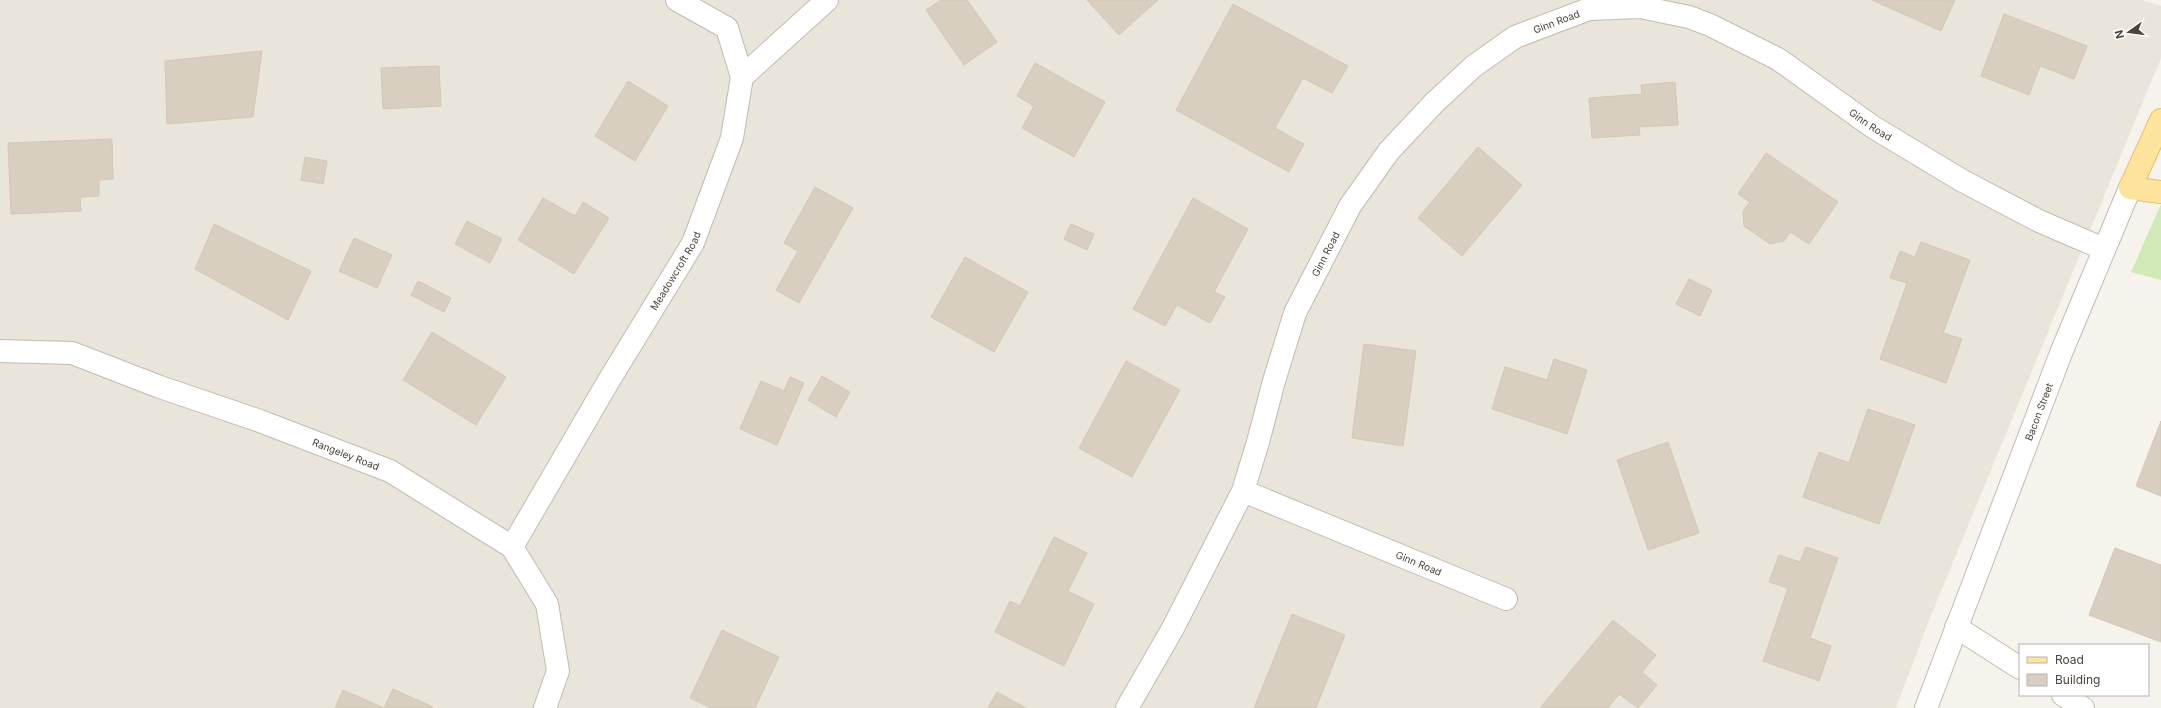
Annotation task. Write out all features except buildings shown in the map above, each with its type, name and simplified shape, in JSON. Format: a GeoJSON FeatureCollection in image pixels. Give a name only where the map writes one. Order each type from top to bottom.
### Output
{"type":"FeatureCollection","features":[{"type":"Feature","properties":{"kind":"main road","name":"Bacon Street"},"geometry":{"type":"LineString","coordinates":[[2130,188],[2159,130]]}},
{"type":"Feature","properties":{"kind":"main road"},"geometry":{"type":"LineString","coordinates":[[2130,188],[2161,192]]}},
{"type":"Feature","properties":{"kind":"street"},"geometry":{"type":"LineString","coordinates":[[677,0],[727,28],[742,77],[826,0]]}},
{"type":"Feature","properties":{"kind":"street","name":"Ginn Road"},"geometry":{"type":"LineString","coordinates":[[1127,708],[1173,628],[1243,491],[1295,313],[1350,206],[1389,152],[1434,102],[1474,66],[1515,37],[1589,10],[1640,7],[1689,18],[1730,33],[1778,59],[1872,127],[1961,180],[2033,218],[2104,249]]}},
{"type":"Feature","properties":{"kind":"street","name":"Meadowcroft Road"},"geometry":{"type":"LineString","coordinates":[[512,547],[608,382],[693,243],[732,138],[742,77]]}},
{"type":"Feature","properties":{"kind":"street","name":"Bacon Street"},"geometry":{"type":"LineString","coordinates":[[1926,708],[2047,387],[2130,188]]}},
{"type":"Feature","properties":{"kind":"street","name":"Rangeley Road"},"geometry":{"type":"LineString","coordinates":[[0,352],[72,353],[160,387],[260,421],[390,471],[512,547],[547,604],[558,671],[546,708]]}},
{"type":"Feature","properties":{"kind":"street","name":"Ginn Road"},"geometry":{"type":"LineString","coordinates":[[1243,491],[1506,599]]}},
{"type":"Feature","properties":{"kind":"street"},"geometry":{"type":"LineString","coordinates":[[1956,627],[2019,667]]}},
{"type":"Feature","properties":{"kind":"street"},"geometry":{"type":"LineString","coordinates":[[2065,696],[2083,708]]}},
{"type":"Feature","properties":{"kind":"shaded area"},"geometry":{"type":"Polygon","coordinates":[[[0,0],[2142,0],[2161,6],[2161,58],[1930,618],[1896,708],[0,708],[0,0]]]}},
{"type":"Feature","properties":{"kind":"green space"},"geometry":{"type":"Polygon","coordinates":[[[2161,204],[2161,280],[2131,272],[2161,204]]]}}]}
